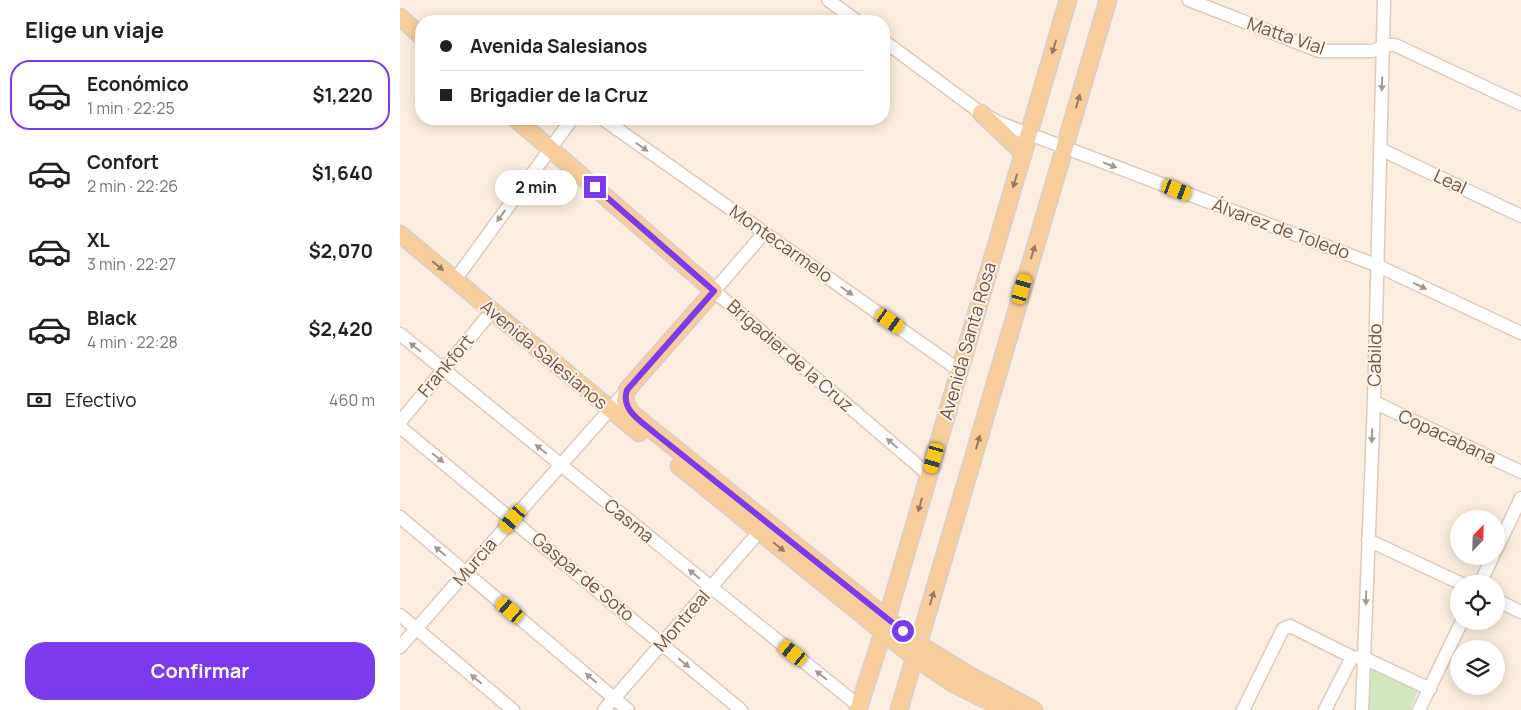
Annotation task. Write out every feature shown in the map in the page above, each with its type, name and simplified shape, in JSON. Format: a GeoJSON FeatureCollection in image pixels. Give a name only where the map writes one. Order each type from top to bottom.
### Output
{"type":"FeatureCollection","features":[{"type":"Feature","properties":{"kind":"main road","name":"Avenida Santa Rosa"},"geometry":{"type":"LineString","coordinates":[[859,708],[1068,0]]}},
{"type":"Feature","properties":{"kind":"main road"},"geometry":{"type":"LineString","coordinates":[[899,710],[1108,0]]}},
{"type":"Feature","properties":{"kind":"main road"},"geometry":{"type":"LineString","coordinates":[[400,18],[415,31]]}},
{"type":"Feature","properties":{"kind":"main road"},"geometry":{"type":"LineString","coordinates":[[981,113],[1023,154]]}},
{"type":"Feature","properties":{"kind":"main road","name":"Brigadier de la Cruz"},"geometry":{"type":"LineString","coordinates":[[523,125],[714,291]]}},
{"type":"Feature","properties":{"kind":"main road","name":"Avenida Salesianos"},"geometry":{"type":"LineString","coordinates":[[400,234],[609,409],[760,532],[885,625]]}},
{"type":"Feature","properties":{"kind":"main road"},"geometry":{"type":"LineString","coordinates":[[627,390],[714,291]]}},
{"type":"Feature","properties":{"kind":"main road","name":"Avenida Salesianos"},"geometry":{"type":"LineString","coordinates":[[627,390],[625,400],[630,412],[917,651]]}},
{"type":"Feature","properties":{"kind":"main road"},"geometry":{"type":"LineString","coordinates":[[917,651],[952,682],[1001,709]]}},
{"type":"Feature","properties":{"kind":"main road"},"geometry":{"type":"LineString","coordinates":[[917,651],[969,675],[1034,710]]}},
{"type":"Feature","properties":{"kind":"street"},"geometry":{"type":"LineString","coordinates":[[828,0],[849,15]]}},
{"type":"Feature","properties":{"kind":"street","name":"Matta Vial"},"geometry":{"type":"LineString","coordinates":[[1189,0],[1319,51],[1372,51],[1389,45],[1398,46],[1521,104]]}},
{"type":"Feature","properties":{"kind":"street","name":"Cabildo"},"geometry":{"type":"LineString","coordinates":[[1362,710],[1358,657],[1368,540],[1374,402],[1384,0]]}},
{"type":"Feature","properties":{"kind":"street","name":"Álvarez de Toledo"},"geometry":{"type":"LineString","coordinates":[[890,45],[981,113],[1000,123],[1376,265],[1521,333]]}},
{"type":"Feature","properties":{"kind":"street"},"geometry":{"type":"LineString","coordinates":[[455,280],[567,125]]}},
{"type":"Feature","properties":{"kind":"street","name":"Montecarmelo"},"geometry":{"type":"LineString","coordinates":[[611,125],[959,370]]}},
{"type":"Feature","properties":{"kind":"street","name":"Leal"},"geometry":{"type":"LineString","coordinates":[[1380,149],[1521,216]]}},
{"type":"Feature","properties":{"kind":"street"},"geometry":{"type":"LineString","coordinates":[[714,291],[764,233]]}},
{"type":"Feature","properties":{"kind":"street","name":"Brigadier de la Cruz"},"geometry":{"type":"LineString","coordinates":[[714,291],[929,475]]}},
{"type":"Feature","properties":{"kind":"street","name":"Frankfort"},"geometry":{"type":"LineString","coordinates":[[400,422],[492,311]]}},
{"type":"Feature","properties":{"kind":"street","name":"Casma"},"geometry":{"type":"LineString","coordinates":[[400,334],[859,708]]}},
{"type":"Feature","properties":{"kind":"street","name":"Murcia"},"geometry":{"type":"LineString","coordinates":[[400,648],[627,390]]}},
{"type":"Feature","properties":{"kind":"street","name":"Copacabana"},"geometry":{"type":"LineString","coordinates":[[1374,402],[1521,472]]}},
{"type":"Feature","properties":{"kind":"street","name":"Gaspar de Soto"},"geometry":{"type":"LineString","coordinates":[[400,427],[741,710]]}},
{"type":"Feature","properties":{"kind":"street"},"geometry":{"type":"LineString","coordinates":[[1505,531],[1521,498]]}},
{"type":"Feature","properties":{"kind":"street"},"geometry":{"type":"LineString","coordinates":[[400,517],[628,710]]}},
{"type":"Feature","properties":{"kind":"street","name":"Montreal"},"geometry":{"type":"LineString","coordinates":[[604,710],[760,532]]}},
{"type":"Feature","properties":{"kind":"street"},"geometry":{"type":"LineString","coordinates":[[1368,540],[1450,578]]}},
{"type":"Feature","properties":{"kind":"street"},"geometry":{"type":"LineString","coordinates":[[1505,604],[1521,612]]}},
{"type":"Feature","properties":{"kind":"street"},"geometry":{"type":"LineString","coordinates":[[400,614],[513,710]]}},
{"type":"Feature","properties":{"kind":"street"},"geometry":{"type":"LineString","coordinates":[[1243,710],[1283,629],[1290,626],[1430,689]]}},
{"type":"Feature","properties":{"kind":"street"},"geometry":{"type":"LineString","coordinates":[[1419,710],[1458,630]]}},
{"type":"Feature","properties":{"kind":"street"},"geometry":{"type":"LineString","coordinates":[[1325,710],[1358,657]]}},
{"type":"Feature","properties":{"kind":"green space"},"geometry":{"type":"Polygon","coordinates":[[[1370,666],[1419,689],[1410,710],[1367,710],[1370,666]]]}},
{"type":"Feature","properties":{"kind":"route"},"geometry":{"type":"LineString","coordinates":[[595,187],[714,291],[627,390],[625,400],[630,412],[903,631]]}}]}
